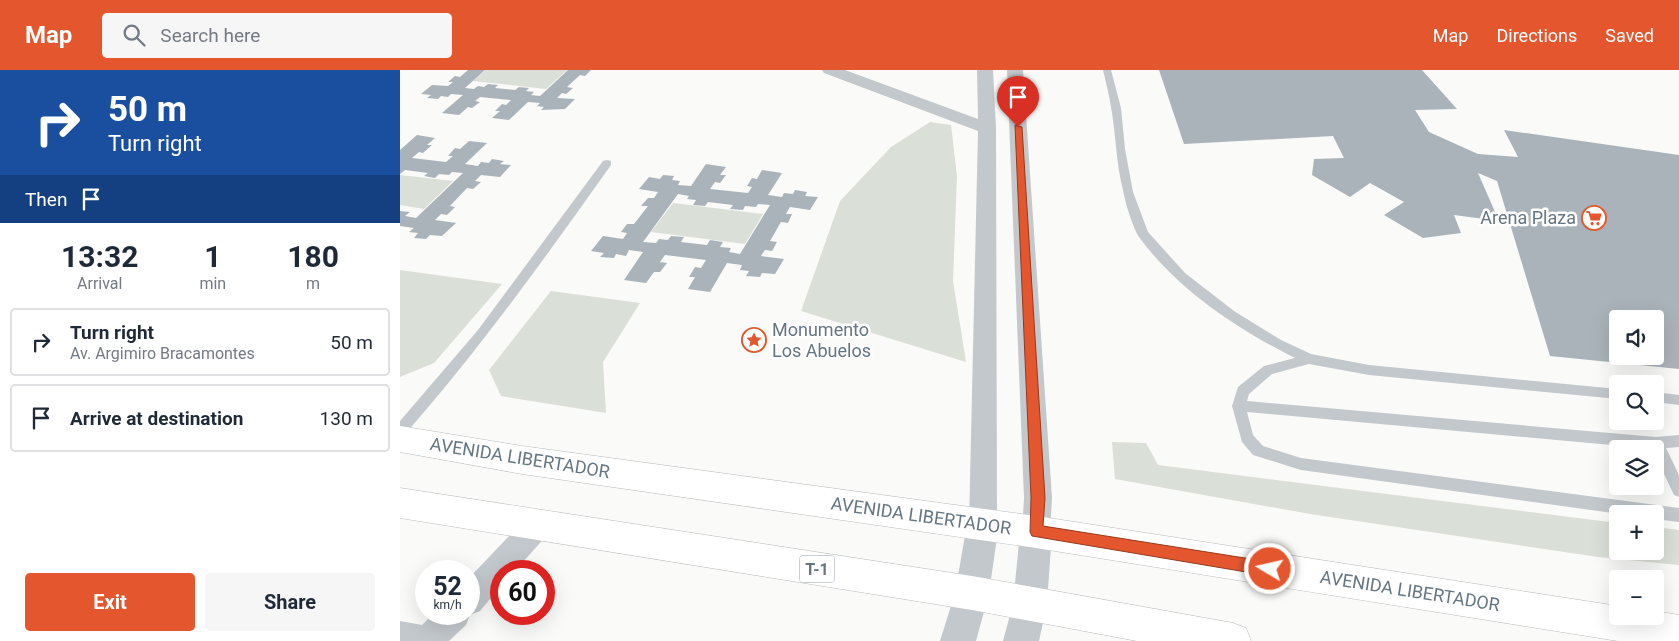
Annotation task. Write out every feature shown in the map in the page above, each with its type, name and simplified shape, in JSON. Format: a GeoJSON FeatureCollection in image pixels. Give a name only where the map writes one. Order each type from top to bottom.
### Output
{"type":"FeatureCollection","features":[{"type":"Feature","properties":{"kind":"main road","name":"AVENIDA LIBERTADOR"},"geometry":{"type":"LineString","coordinates":[[400,439],[522,460],[1036,532],[1679,633]]}},
{"type":"Feature","properties":{"kind":"main road","name":"T-1"},"geometry":{"type":"LineString","coordinates":[[400,503],[972,593],[1233,641]]}},
{"type":"Feature","properties":{"kind":"street"},"geometry":{"type":"LineString","coordinates":[[830,70],[986,128]]}},
{"type":"Feature","properties":{"kind":"street"},"geometry":{"type":"LineString","coordinates":[[958,641],[972,593],[983,524],[985,70]]}},
{"type":"Feature","properties":{"kind":"street"},"geometry":{"type":"LineString","coordinates":[[1015,70],[1038,498],[1030,604],[1021,641]]}},
{"type":"Feature","properties":{"kind":"street"},"geometry":{"type":"LineString","coordinates":[[480,588],[537,526]]}},
{"type":"Feature","properties":{"kind":"street"},"geometry":{"type":"LineString","coordinates":[[400,636],[427,641],[444,625]]}},
{"type":"Feature","properties":{"kind":"lane"},"geometry":{"type":"LineString","coordinates":[[1107,70],[1116,108],[1120,149],[1128,192],[1143,234],[1181,276],[1230,314],[1277,344],[1309,359],[1369,370],[1609,393]]}},
{"type":"Feature","properties":{"kind":"lane"},"geometry":{"type":"LineString","coordinates":[[400,430],[434,393],[526,276],[607,163]]}},
{"type":"Feature","properties":{"kind":"lane"},"geometry":{"type":"LineString","coordinates":[[1309,359],[1268,370],[1243,391],[1239,406],[1247,438],[1258,451],[1301,464],[1679,515]]}},
{"type":"Feature","properties":{"kind":"lane"},"geometry":{"type":"LineString","coordinates":[[1664,398],[1679,400]]}},
{"type":"Feature","properties":{"kind":"lane"},"geometry":{"type":"LineString","coordinates":[[1239,406],[1622,440]]}},
{"type":"Feature","properties":{"kind":"lane"},"geometry":{"type":"LineString","coordinates":[[1664,442],[1679,441]]}},
{"type":"Feature","properties":{"kind":"lane"},"geometry":{"type":"LineString","coordinates":[[1664,459],[1679,490]]}},
{"type":"Feature","properties":{"kind":"shaded area"},"geometry":{"type":"Polygon","coordinates":[[[486,70],[567,70],[546,89],[473,81],[486,70]]]}},
{"type":"Feature","properties":{"kind":"shaded area"},"geometry":{"type":"Polygon","coordinates":[[[930,122],[951,125],[957,176],[953,281],[966,362],[801,311],[840,201],[891,147],[930,122]]]}},
{"type":"Feature","properties":{"kind":"shaded area"},"geometry":{"type":"Polygon","coordinates":[[[400,175],[453,181],[424,209],[400,205],[400,175]]]}},
{"type":"Feature","properties":{"kind":"shaded area"},"geometry":{"type":"Polygon","coordinates":[[[673,203],[763,214],[745,244],[651,232],[673,203]]]}},
{"type":"Feature","properties":{"kind":"shaded area"},"geometry":{"type":"Polygon","coordinates":[[[400,270],[502,284],[434,363],[400,377],[400,270]]]}},
{"type":"Feature","properties":{"kind":"shaded area"},"geometry":{"type":"Polygon","coordinates":[[[551,291],[640,303],[603,362],[606,413],[501,396],[489,370],[551,291]]]}},
{"type":"Feature","properties":{"kind":"shaded area"},"geometry":{"type":"Polygon","coordinates":[[[1112,442],[1146,443],[1158,465],[1609,522],[1609,558],[1310,514],[1115,479],[1112,442]]]}},
{"type":"Feature","properties":{"kind":"shaded area"},"geometry":{"type":"Polygon","coordinates":[[[1664,528],[1679,530],[1679,565],[1628,560],[1664,560],[1664,528]]]}},
{"type":"Feature","properties":{"kind":"building"},"geometry":{"type":"Polygon","coordinates":[[[468,70],[485,70],[465,88],[474,89],[488,84],[498,85],[495,88],[515,90],[519,87],[529,88],[526,91],[534,92],[531,95],[540,96],[568,70],[591,70],[585,76],[580,75],[567,87],[573,88],[566,94],[562,93],[557,98],[575,99],[565,109],[541,110],[544,107],[537,106],[540,103],[528,102],[509,120],[492,118],[500,111],[495,111],[502,104],[506,105],[511,100],[480,97],[475,101],[480,102],[472,108],[468,107],[459,115],[442,113],[463,95],[451,94],[448,97],[441,96],[438,99],[427,98],[431,95],[421,94],[432,85],[448,86],[453,82],[448,82],[455,76],[460,77],[468,70]]]}},
{"type":"Feature","properties":{"kind":"building","name":"Arena Plaza"},"geometry":{"type":"Polygon","coordinates":[[[1159,70],[1422,70],[1457,109],[1415,110],[1429,132],[1478,154],[1518,157],[1504,130],[1679,155],[1679,369],[1639,365],[1664,365],[1664,310],[1609,310],[1609,362],[1550,356],[1497,181],[1478,173],[1499,221],[1454,215],[1461,233],[1423,238],[1384,215],[1404,202],[1370,183],[1350,197],[1312,175],[1314,159],[1344,158],[1333,136],[1184,144],[1159,70]]]}},
{"type":"Feature","properties":{"kind":"building"},"geometry":{"type":"Polygon","coordinates":[[[417,135],[435,138],[427,145],[432,145],[423,153],[419,152],[412,158],[446,162],[453,156],[448,156],[455,148],[460,149],[469,141],[487,143],[465,164],[478,166],[481,162],[489,163],[492,159],[504,161],[500,164],[511,165],[500,177],[481,175],[475,181],[481,182],[473,189],[467,188],[450,206],[455,207],[447,215],[441,214],[435,220],[456,223],[442,236],[430,235],[426,239],[414,238],[418,233],[409,232],[414,228],[400,226],[400,211],[410,212],[405,216],[416,218],[463,173],[439,174],[435,178],[424,176],[428,173],[405,170],[400,174],[400,150],[417,135]]]}},
{"type":"Feature","properties":{"kind":"building"},"geometry":{"type":"Polygon","coordinates":[[[706,164],[726,167],[720,175],[726,175],[720,183],[715,182],[710,189],[748,193],[752,187],[747,186],[752,178],[757,179],[762,170],[782,173],[768,195],[782,197],[784,193],[793,194],[795,190],[807,192],[805,196],[818,197],[810,210],[790,207],[786,214],[792,214],[788,223],[781,222],[770,241],[777,242],[772,251],[765,250],[761,256],[784,259],[775,274],[762,273],[760,277],[746,276],[749,271],[740,270],[742,265],[727,263],[710,292],[688,289],[695,277],[689,277],[695,267],[701,268],[706,260],[665,255],[660,262],[667,263],[660,272],[654,272],[646,283],[624,280],[643,252],[629,250],[626,256],[616,254],[614,258],[600,257],[604,253],[591,251],[603,236],[623,239],[627,233],[621,232],[627,224],[634,224],[648,206],[641,206],[648,198],[654,198],[658,192],[639,189],[649,177],[660,179],[663,175],[674,176],[672,180],[680,181],[678,185],[691,186],[706,164]],[[678,194],[643,242],[656,243],[659,239],[668,240],[671,236],[684,237],[681,242],[707,245],[710,240],[723,242],[720,247],[731,248],[729,252],[740,254],[770,205],[745,206],[743,210],[730,209],[733,205],[708,202],[705,206],[693,205],[696,200],[687,199],[689,196],[678,194]]]}},
{"type":"Feature","properties":{"kind":"place","name":"Arena Plaza"},"geometry":{"type":"Point","coordinates":[1594,218]}},
{"type":"Feature","properties":{"kind":"place","name":"Monumento Los Abuelos"},"geometry":{"type":"Point","coordinates":[754,340]}},
{"type":"Feature","properties":{"kind":"route"},"geometry":{"type":"LineString","coordinates":[[1018,127],[1038,498],[1036,532],[1270,569]]}}]}
